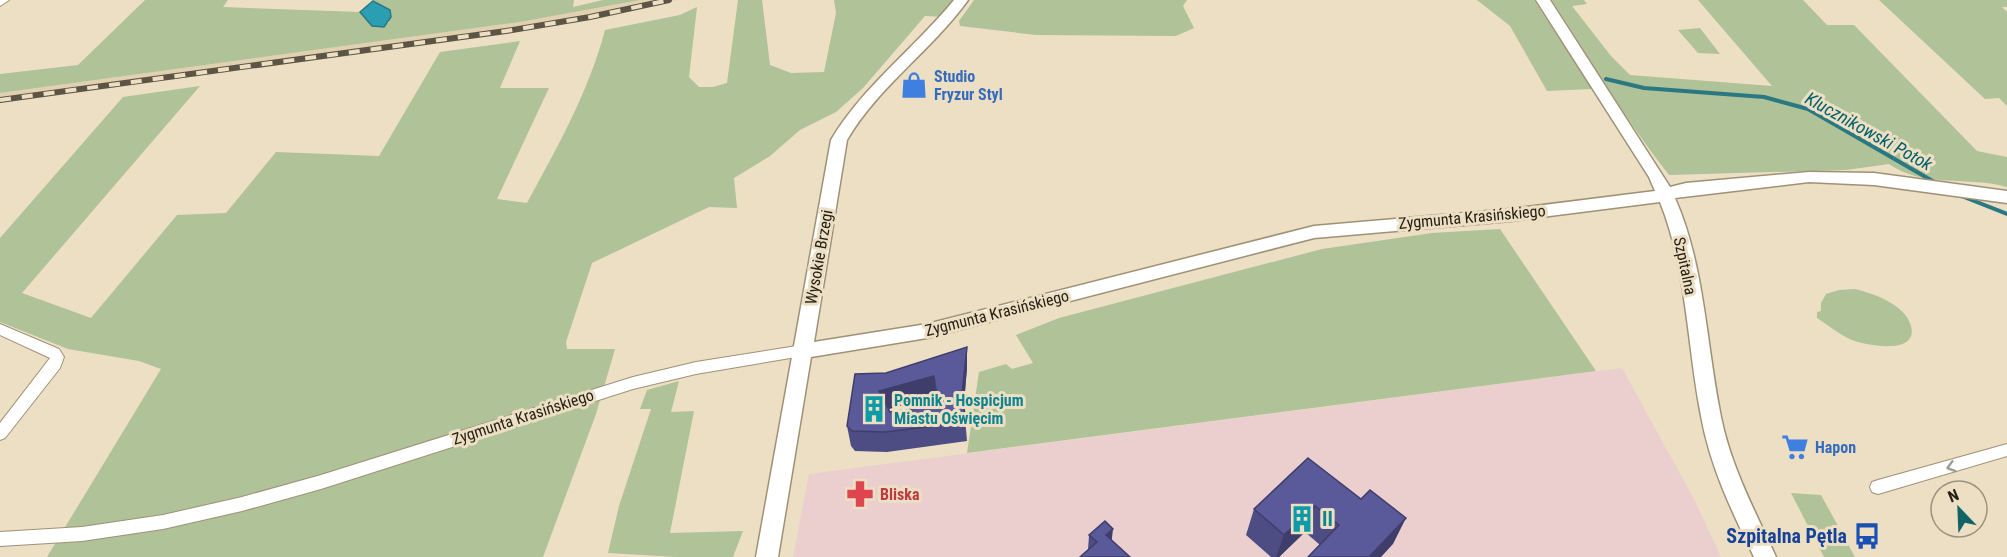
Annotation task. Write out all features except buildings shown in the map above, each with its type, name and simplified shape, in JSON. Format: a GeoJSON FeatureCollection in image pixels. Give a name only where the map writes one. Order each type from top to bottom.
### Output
{"type":"FeatureCollection","features":[{"type":"Feature","properties":{"kind":"street"},"geometry":{"type":"LineString","coordinates":[[0,3],[4,0]]}},
{"type":"Feature","properties":{"kind":"street","name":"Wysokie Brzegi"},"geometry":{"type":"LineString","coordinates":[[767,557],[840,140],[853,116],[941,25],[962,0]]}},
{"type":"Feature","properties":{"kind":"street","name":"Szpitalna"},"geometry":{"type":"LineString","coordinates":[[1543,0],[1654,172],[1665,195],[1684,248],[1711,417],[1721,455],[1744,515],[1765,557]]}},
{"type":"Feature","properties":{"kind":"street","name":"Zygmunta Krasińskiego"},"geometry":{"type":"LineString","coordinates":[[0,539],[39,539],[107,532],[241,506],[635,382],[724,363],[927,331],[1305,234],[1357,227],[1511,215],[1648,199],[1686,189],[1809,177],[1874,179],[2007,197]]}},
{"type":"Feature","properties":{"kind":"street"},"geometry":{"type":"LineString","coordinates":[[0,329],[54,353],[57,357],[55,364],[0,434]]}},
{"type":"Feature","properties":{"kind":"street"},"geometry":{"type":"LineString","coordinates":[[1878,487],[2007,450]]}},
{"type":"Feature","properties":{"kind":"shaded area"},"geometry":{"type":"Polygon","coordinates":[[[640,0],[677,0],[526,31],[0,103],[0,93],[520,22],[640,0]]]}},
{"type":"Feature","properties":{"kind":"shaded area"},"geometry":{"type":"Polygon","coordinates":[[[1622,368],[1695,501],[1721,557],[793,557],[809,474],[1622,368]]]}},
{"type":"Feature","properties":{"kind":"green space"},"geometry":{"type":"Polygon","coordinates":[[[145,0],[228,0],[223,7],[360,12],[372,26],[389,23],[390,10],[373,0],[574,0],[573,7],[603,0],[640,0],[520,22],[0,93],[0,74],[78,65],[145,0]]]}},
{"type":"Feature","properties":{"kind":"green space"},"geometry":{"type":"Polygon","coordinates":[[[738,0],[762,0],[770,65],[791,73],[824,72],[836,13],[834,0],[958,0],[944,17],[925,16],[863,88],[836,112],[800,130],[770,156],[734,178],[737,208],[709,207],[592,263],[566,342],[567,349],[615,349],[596,414],[543,557],[47,557],[161,369],[139,361],[68,349],[0,322],[0,238],[123,97],[200,86],[22,293],[91,318],[177,215],[226,213],[276,152],[379,156],[440,52],[520,41],[500,88],[549,88],[497,199],[527,203],[581,97],[605,30],[680,15],[697,7],[689,77],[699,87],[713,87],[727,83],[738,0]]]}},
{"type":"Feature","properties":{"kind":"green space"},"geometry":{"type":"Polygon","coordinates":[[[974,0],[1187,0],[1183,6],[1194,28],[1176,36],[1036,35],[960,26],[959,21],[974,0]]]}},
{"type":"Feature","properties":{"kind":"green space"},"geometry":{"type":"Polygon","coordinates":[[[1477,0],[1534,0],[1592,89],[1547,91],[1510,26],[1477,0]]]}},
{"type":"Feature","properties":{"kind":"green space"},"geometry":{"type":"Polygon","coordinates":[[[1552,0],[1584,0],[1587,4],[1572,6],[1611,56],[1630,75],[1772,86],[1698,0],[1803,0],[1827,25],[1854,25],[1977,151],[2007,157],[2007,187],[1977,182],[1931,179],[1902,171],[1889,164],[1846,170],[1669,175],[1623,111],[1552,0]]]}},
{"type":"Feature","properties":{"kind":"green space"},"geometry":{"type":"Polygon","coordinates":[[[1879,0],[2007,0],[2007,7],[2002,7],[2007,12],[2007,106],[1999,98],[1985,99],[1879,0]]]}},
{"type":"Feature","properties":{"kind":"green space"},"geometry":{"type":"Polygon","coordinates":[[[1700,28],[1720,54],[1698,53],[1678,30],[1700,28]]]}},
{"type":"Feature","properties":{"kind":"green space"},"geometry":{"type":"Polygon","coordinates":[[[1500,229],[1596,371],[967,453],[979,372],[1006,364],[1012,369],[1033,363],[1016,335],[1059,318],[1322,249],[1432,233],[1500,229]]]}},
{"type":"Feature","properties":{"kind":"green space"},"geometry":{"type":"Polygon","coordinates":[[[1855,289],[1888,301],[1908,318],[1911,335],[1907,342],[1899,345],[1878,346],[1858,342],[1817,318],[1817,312],[1821,311],[1821,303],[1826,294],[1855,289]]]}},
{"type":"Feature","properties":{"kind":"green space"},"geometry":{"type":"Polygon","coordinates":[[[679,381],[671,412],[694,411],[670,533],[743,531],[733,557],[676,557],[608,553],[619,506],[651,409],[640,409],[647,390],[679,381]]]}},
{"type":"Feature","properties":{"kind":"green space"},"geometry":{"type":"Polygon","coordinates":[[[1791,493],[1821,495],[1855,557],[1824,557],[1791,493]]]}},
{"type":"Feature","properties":{"kind":"water"},"geometry":{"type":"Polygon","coordinates":[[[373,1],[390,10],[391,17],[384,27],[372,26],[360,12],[373,1]]]}},
{"type":"Feature","properties":{"kind":"waterway","name":"Klucznikowski Potok"},"geometry":{"type":"LineString","coordinates":[[1606,79],[1644,88],[1764,97],[1808,109],[1936,183]]}},
{"type":"Feature","properties":{"kind":"waterway","name":"Klucznikowski Potok"},"geometry":{"type":"LineString","coordinates":[[1959,195],[2007,214]]}},
{"type":"Feature","properties":{"kind":"railway"},"geometry":{"type":"LineString","coordinates":[[0,100],[506,31],[590,17],[669,0]]}},
{"type":"Feature","properties":{"kind":"place","name":"Studio Fryzur Styl"},"geometry":{"type":"Point","coordinates":[914,85]}},
{"type":"Feature","properties":{"kind":"place","name":"Pomnik - Hospicjum Miastu Oświęcim"},"geometry":{"type":"Point","coordinates":[874,409]}},
{"type":"Feature","properties":{"kind":"place","name":"Hapon"},"geometry":{"type":"Point","coordinates":[1795,447]}},
{"type":"Feature","properties":{"kind":"place","name":"Bliska"},"geometry":{"type":"Point","coordinates":[860,494]}},
{"type":"Feature","properties":{"kind":"place","name":"II"},"geometry":{"type":"Point","coordinates":[1302,519]}},
{"type":"Feature","properties":{"kind":"place","name":"Szpitalna Pętla"},"geometry":{"type":"Point","coordinates":[1867,536]}}]}
